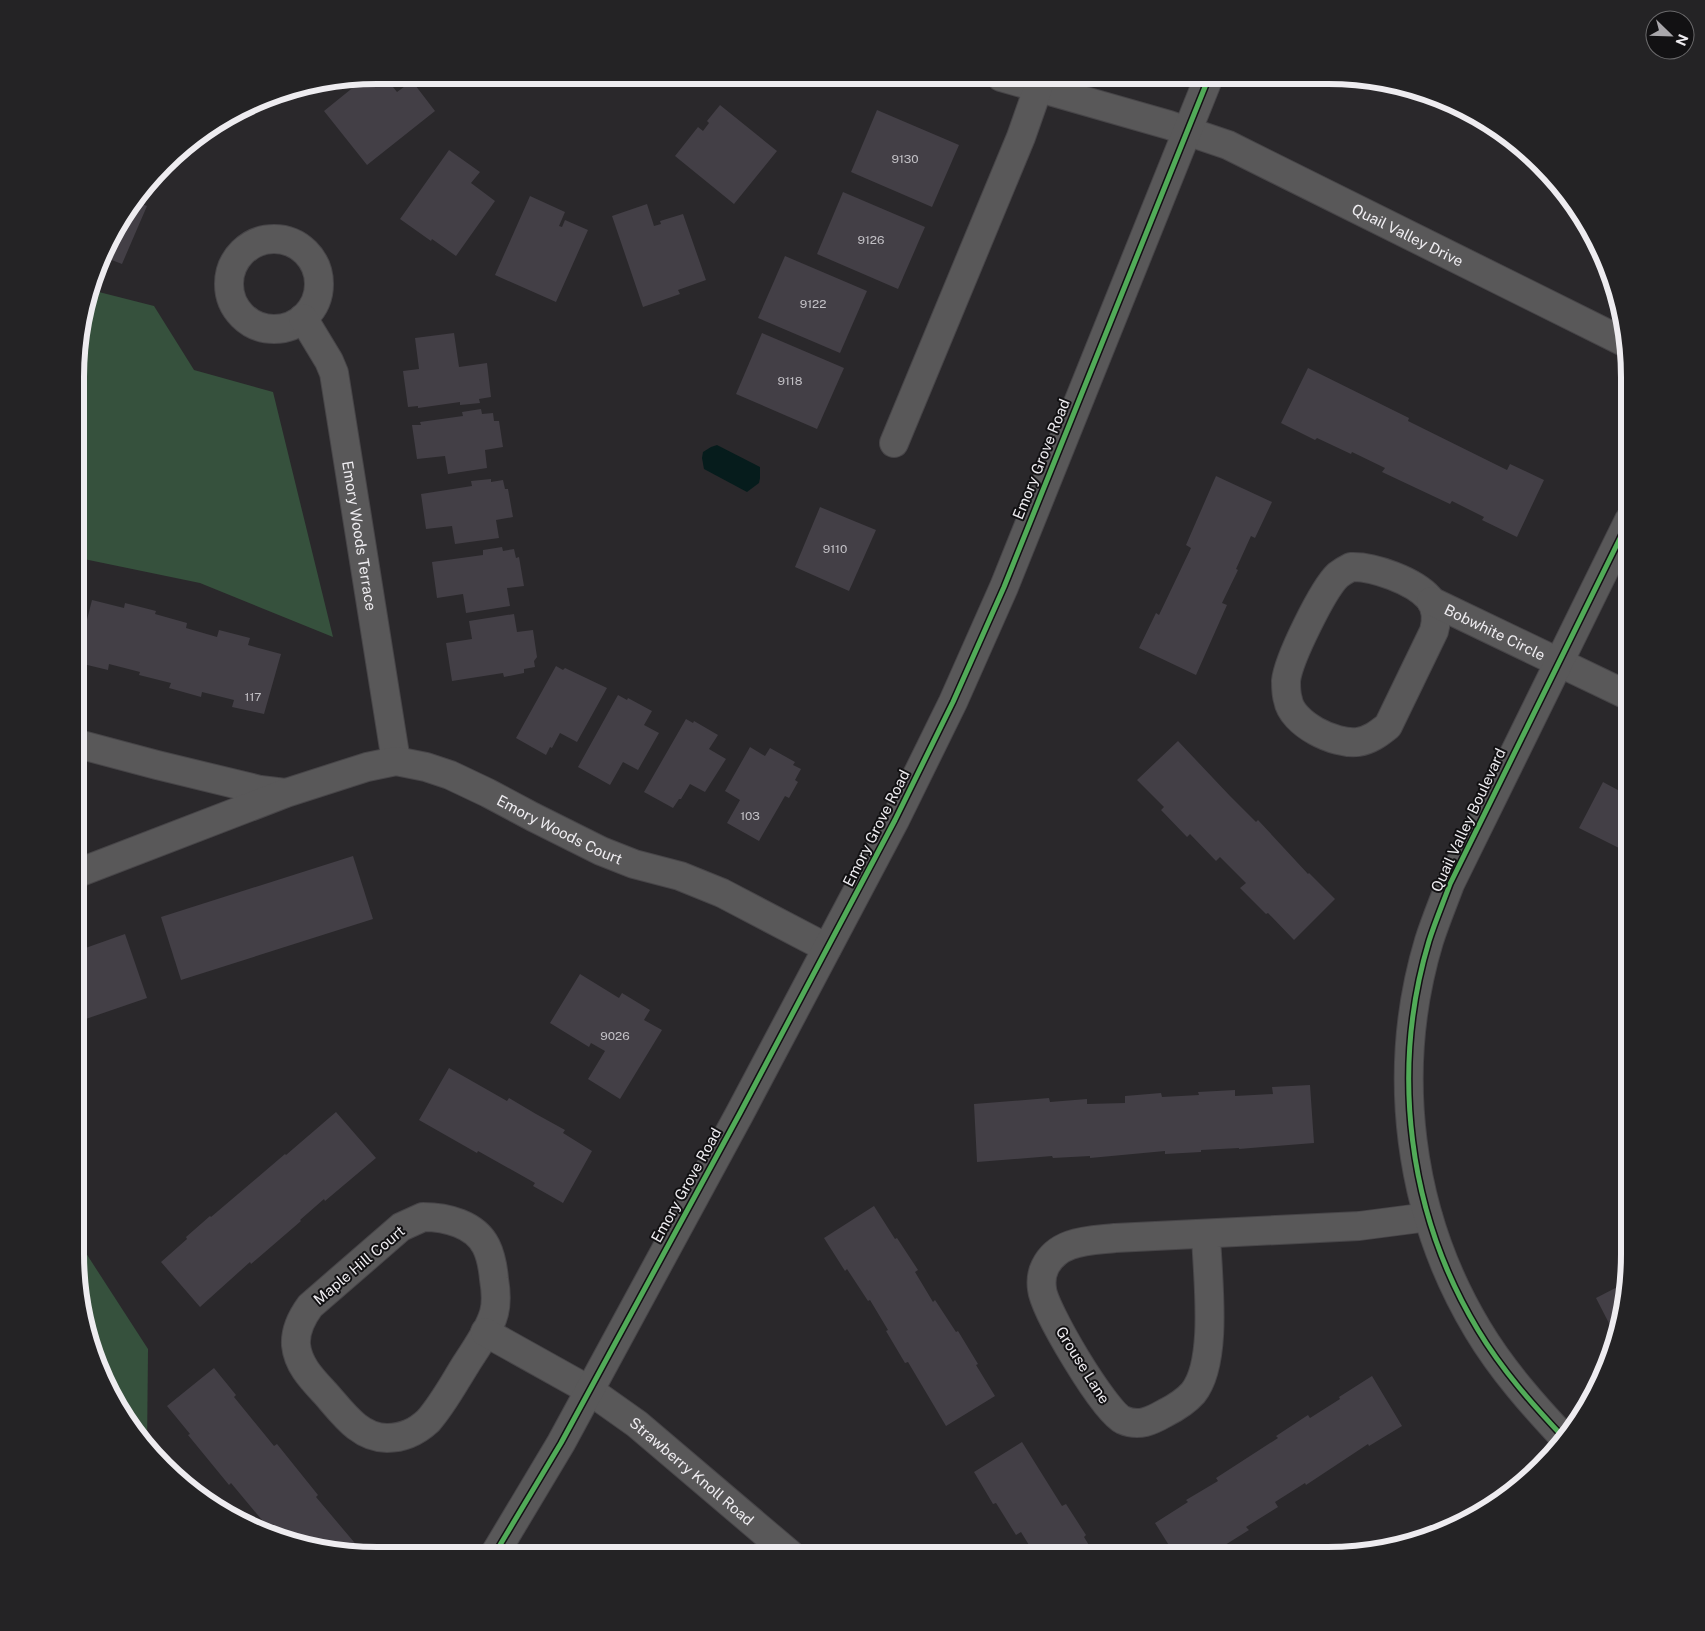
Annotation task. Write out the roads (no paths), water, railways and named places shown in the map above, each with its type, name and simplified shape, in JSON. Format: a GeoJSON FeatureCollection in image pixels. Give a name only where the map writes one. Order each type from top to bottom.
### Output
{"type":"FeatureCollection","features":[{"type":"Feature","properties":{"kind":"street"},"geometry":{"type":"LineString","coordinates":[[894,443],[1021,137],[1039,84]]}},
{"type":"Feature","properties":{"kind":"street","name":"Quail Valley Drive"},"geometry":{"type":"LineString","coordinates":[[1046,84],[1228,145],[1619,340]]}},
{"type":"Feature","properties":{"kind":"street","name":"Emory Grove Road"},"geometry":{"type":"LineString","coordinates":[[499,1547],[556,1451],[740,1113],[895,820],[953,702],[986,628],[1206,84]]}},
{"type":"Feature","properties":{"kind":"street","name":"Emory Woods Terrace"},"geometry":{"type":"LineString","coordinates":[[303,318],[329,361],[334,373],[396,761]]}},
{"type":"Feature","properties":{"kind":"street","name":"Quail Valley Boulevard"},"geometry":{"type":"LineString","coordinates":[[1560,1434],[1514,1382],[1478,1330],[1450,1278],[1428,1217],[1415,1165],[1408,1095],[1412,1021],[1429,940],[1450,884],[1621,536]]}},
{"type":"Feature","properties":{"kind":"street","name":"Bobwhite Circle"},"geometry":{"type":"LineString","coordinates":[[1431,601],[1436,614],[1434,631],[1388,726],[1376,736],[1367,740],[1347,742],[1319,732],[1300,720],[1288,701],[1286,680],[1289,668],[1322,599],[1338,575],[1351,567],[1371,568],[1415,587],[1431,601],[1621,692]]}},
{"type":"Feature","properties":{"kind":"street","name":"Emory Woods Court"},"geometry":{"type":"LineString","coordinates":[[84,746],[157,766],[252,788],[286,793]]}},
{"type":"Feature","properties":{"kind":"street","name":"Emory Woods Court"},"geometry":{"type":"LineString","coordinates":[[84,871],[286,793],[367,767],[396,761],[426,767],[450,775],[608,853],[634,864],[697,882],[722,893],[827,948]]}},
{"type":"Feature","properties":{"kind":"street","name":"Maple Hill Court"},"geometry":{"type":"LineString","coordinates":[[423,1217],[447,1219],[460,1223],[478,1235],[487,1246],[493,1270],[496,1296],[494,1313],[485,1332],[428,1421],[412,1433],[397,1438],[383,1438],[370,1435],[350,1421],[306,1371],[299,1358],[296,1345],[300,1324],[310,1306],[401,1227],[423,1217]]}},
{"type":"Feature","properties":{"kind":"street","name":"Grouse Lane"},"geometry":{"type":"LineString","coordinates":[[1206,1234],[1210,1316],[1205,1365],[1198,1385],[1184,1402],[1148,1422],[1138,1424],[1122,1419],[1114,1414],[1098,1393],[1049,1311],[1042,1290],[1044,1269],[1051,1258],[1062,1248],[1077,1242],[1115,1238],[1359,1226],[1428,1217]]}},
{"type":"Feature","properties":{"kind":"street"},"geometry":{"type":"LineString","coordinates":[[485,1332],[589,1390]]}},
{"type":"Feature","properties":{"kind":"street","name":"Strawberry Knoll Road"},"geometry":{"type":"LineString","coordinates":[[589,1390],[637,1424],[782,1547]]}},
{"type":"Feature","properties":{"kind":"water"},"geometry":{"type":"Polygon","coordinates":[[[717,445],[760,467],[759,483],[747,492],[704,469],[703,452],[717,445]]]}}]}
